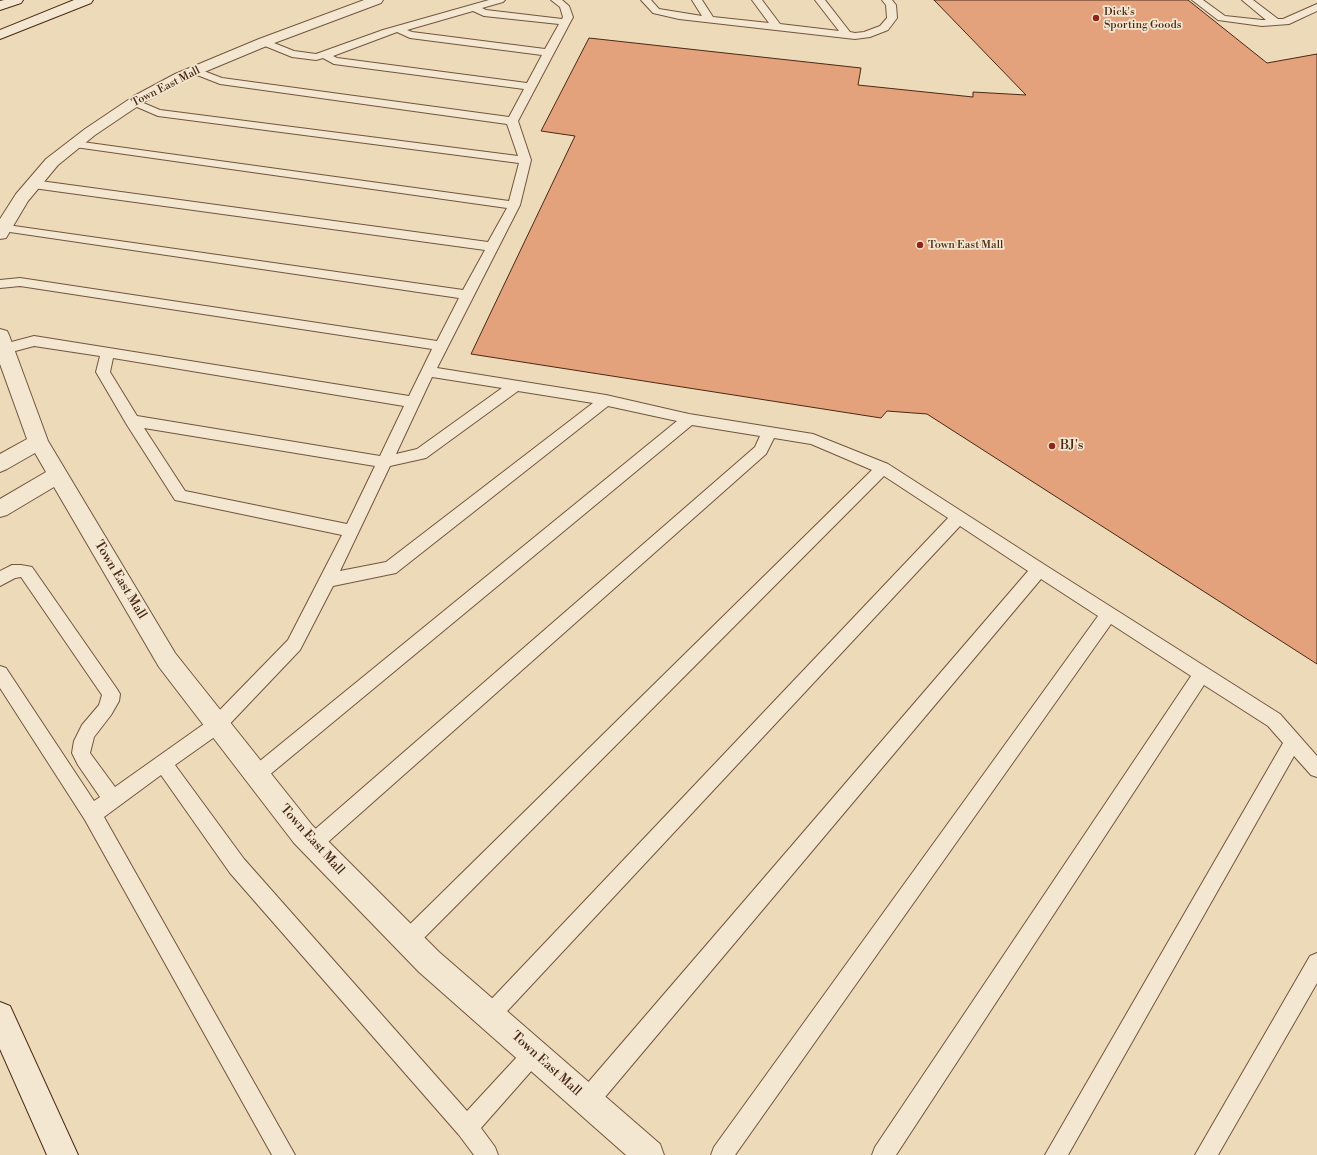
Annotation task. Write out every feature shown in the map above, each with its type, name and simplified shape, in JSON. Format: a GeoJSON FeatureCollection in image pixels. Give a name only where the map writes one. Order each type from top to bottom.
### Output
{"type":"FeatureCollection","features":[{"type":"Feature","properties":{"kind":"street"},"geometry":{"type":"LineString","coordinates":[[0,6],[16,0]]}},
{"type":"Feature","properties":{"kind":"street"},"geometry":{"type":"LineString","coordinates":[[0,35],[86,0]]}},
{"type":"Feature","properties":{"kind":"street","name":"Town East Mall"},"geometry":{"type":"LineString","coordinates":[[1,231],[33,184],[52,162],[74,144],[134,102],[196,70],[264,42],[376,0]]}},
{"type":"Feature","properties":{"kind":"street","name":"Town East Mall"},"geometry":{"type":"LineString","coordinates":[[2,342],[38,442],[167,660],[256,775],[312,844],[407,941],[649,1155]]}},
{"type":"Feature","properties":{"kind":"street"},"geometry":{"type":"LineString","coordinates":[[0,464],[38,442]]}},
{"type":"Feature","properties":{"kind":"street"},"geometry":{"type":"LineString","coordinates":[[0,509],[58,475]]}},
{"type":"Feature","properties":{"kind":"street"},"geometry":{"type":"LineString","coordinates":[[0,1016],[63,1155]]}},
{"type":"Feature","properties":{"kind":"lane"},"geometry":{"type":"LineString","coordinates":[[264,42],[292,54],[316,57],[398,29],[500,0]]}},
{"type":"Feature","properties":{"kind":"lane"},"geometry":{"type":"LineString","coordinates":[[92,814],[217,725],[294,645],[328,580],[428,370],[514,205],[525,160],[512,121],[568,16],[564,6],[556,0]]}},
{"type":"Feature","properties":{"kind":"lane"},"geometry":{"type":"LineString","coordinates":[[646,0],[656,11],[679,16],[847,35],[866,35],[884,28],[892,18],[891,5],[887,0]]}},
{"type":"Feature","properties":{"kind":"lane"},"geometry":{"type":"LineString","coordinates":[[697,0],[710,20]]}},
{"type":"Feature","properties":{"kind":"lane"},"geometry":{"type":"LineString","coordinates":[[757,0],[777,27]]}},
{"type":"Feature","properties":{"kind":"lane"},"geometry":{"type":"LineString","coordinates":[[820,0],[847,35]]}},
{"type":"Feature","properties":{"kind":"lane"},"geometry":{"type":"LineString","coordinates":[[1197,0],[1222,18],[1239,21],[1275,22],[1285,22],[1317,6],[1310,0]]}},
{"type":"Feature","properties":{"kind":"lane"},"geometry":{"type":"LineString","coordinates":[[1247,0],[1275,22]]}},
{"type":"Feature","properties":{"kind":"lane"},"geometry":{"type":"LineString","coordinates":[[474,8],[484,12],[565,22]]}},
{"type":"Feature","properties":{"kind":"lane"},"geometry":{"type":"LineString","coordinates":[[398,29],[410,35],[549,53]]}},
{"type":"Feature","properties":{"kind":"lane"},"geometry":{"type":"LineString","coordinates":[[325,55],[334,61],[531,86]]}},
{"type":"Feature","properties":{"kind":"lane"},"geometry":{"type":"LineString","coordinates":[[196,70],[220,81],[512,121]]}},
{"type":"Feature","properties":{"kind":"lane"},"geometry":{"type":"LineString","coordinates":[[134,102],[158,113],[525,160]]}},
{"type":"Feature","properties":{"kind":"lane"},"geometry":{"type":"LineString","coordinates":[[74,144],[514,205]]}},
{"type":"Feature","properties":{"kind":"lane"},"geometry":{"type":"LineString","coordinates":[[33,184],[493,247]]}},
{"type":"Feature","properties":{"kind":"lane"},"geometry":{"type":"LineString","coordinates":[[1,231],[468,295]]}},
{"type":"Feature","properties":{"kind":"lane"},"geometry":{"type":"LineString","coordinates":[[0,284],[20,282],[441,346]]}},
{"type":"Feature","properties":{"kind":"lane"},"geometry":{"type":"LineString","coordinates":[[2,342],[34,341],[413,402]]}},
{"type":"Feature","properties":{"kind":"lane"},"geometry":{"type":"LineString","coordinates":[[106,353],[103,372],[132,421],[180,496],[352,530]]}},
{"type":"Feature","properties":{"kind":"lane"},"geometry":{"type":"LineString","coordinates":[[428,370],[606,400],[689,419],[813,439],[883,468],[1039,570],[1274,720],[1317,769]]}},
{"type":"Feature","properties":{"kind":"lane"},"geometry":{"type":"LineString","coordinates":[[132,421],[384,462],[420,454],[516,385]]}},
{"type":"Feature","properties":{"kind":"lane"},"geometry":{"type":"LineString","coordinates":[[328,580],[390,568],[606,400]]}},
{"type":"Feature","properties":{"kind":"lane"},"geometry":{"type":"LineString","coordinates":[[256,775],[689,419]]}},
{"type":"Feature","properties":{"kind":"lane"},"geometry":{"type":"LineString","coordinates":[[312,844],[761,450],[770,432]]}},
{"type":"Feature","properties":{"kind":"lane"},"geometry":{"type":"LineString","coordinates":[[407,941],[883,468]]}},
{"type":"Feature","properties":{"kind":"lane"},"geometry":{"type":"LineString","coordinates":[[490,1015],[959,517]]}},
{"type":"Feature","properties":{"kind":"lane"},"geometry":{"type":"LineString","coordinates":[[0,579],[12,572],[21,570],[26,572],[111,694],[108,705],[88,731],[83,741],[82,753],[84,759],[112,799]]}},
{"type":"Feature","properties":{"kind":"lane"},"geometry":{"type":"LineString","coordinates":[[587,1101],[1039,570]]}},
{"type":"Feature","properties":{"kind":"lane"},"geometry":{"type":"LineString","coordinates":[[722,1155],[1109,614]]}},
{"type":"Feature","properties":{"kind":"lane"},"geometry":{"type":"LineString","coordinates":[[0,673],[92,814],[284,1155]]}},
{"type":"Feature","properties":{"kind":"lane"},"geometry":{"type":"LineString","coordinates":[[883,1155],[1202,674]]}},
{"type":"Feature","properties":{"kind":"lane"},"geometry":{"type":"LineString","coordinates":[[1056,1155],[1294,742]]}},
{"type":"Feature","properties":{"kind":"lane"},"geometry":{"type":"LineString","coordinates":[[164,764],[236,866],[467,1127],[487,1155]]}},
{"type":"Feature","properties":{"kind":"lane"},"geometry":{"type":"LineString","coordinates":[[1206,1155],[1317,963]]}},
{"type":"Feature","properties":{"kind":"lane"},"geometry":{"type":"LineString","coordinates":[[467,1127],[534,1053]]}},
{"type":"Feature","properties":{"kind":"building","name":"Town East Mall"},"geometry":{"type":"Polygon","coordinates":[[[934,0],[1188,0],[1267,63],[1317,54],[1317,664],[927,414],[887,411],[881,418],[471,354],[575,136],[541,131],[589,38],[861,68],[858,85],[973,97],[973,92],[1026,95],[934,0]]]}},
{"type":"Feature","properties":{"kind":"place","name":"Dick's Sporting Goods"},"geometry":{"type":"Point","coordinates":[1096,18]}},
{"type":"Feature","properties":{"kind":"place","name":"Town East Mall"},"geometry":{"type":"Point","coordinates":[920,245]}},
{"type":"Feature","properties":{"kind":"place","name":"BJ's"},"geometry":{"type":"Point","coordinates":[1052,446]}}]}
